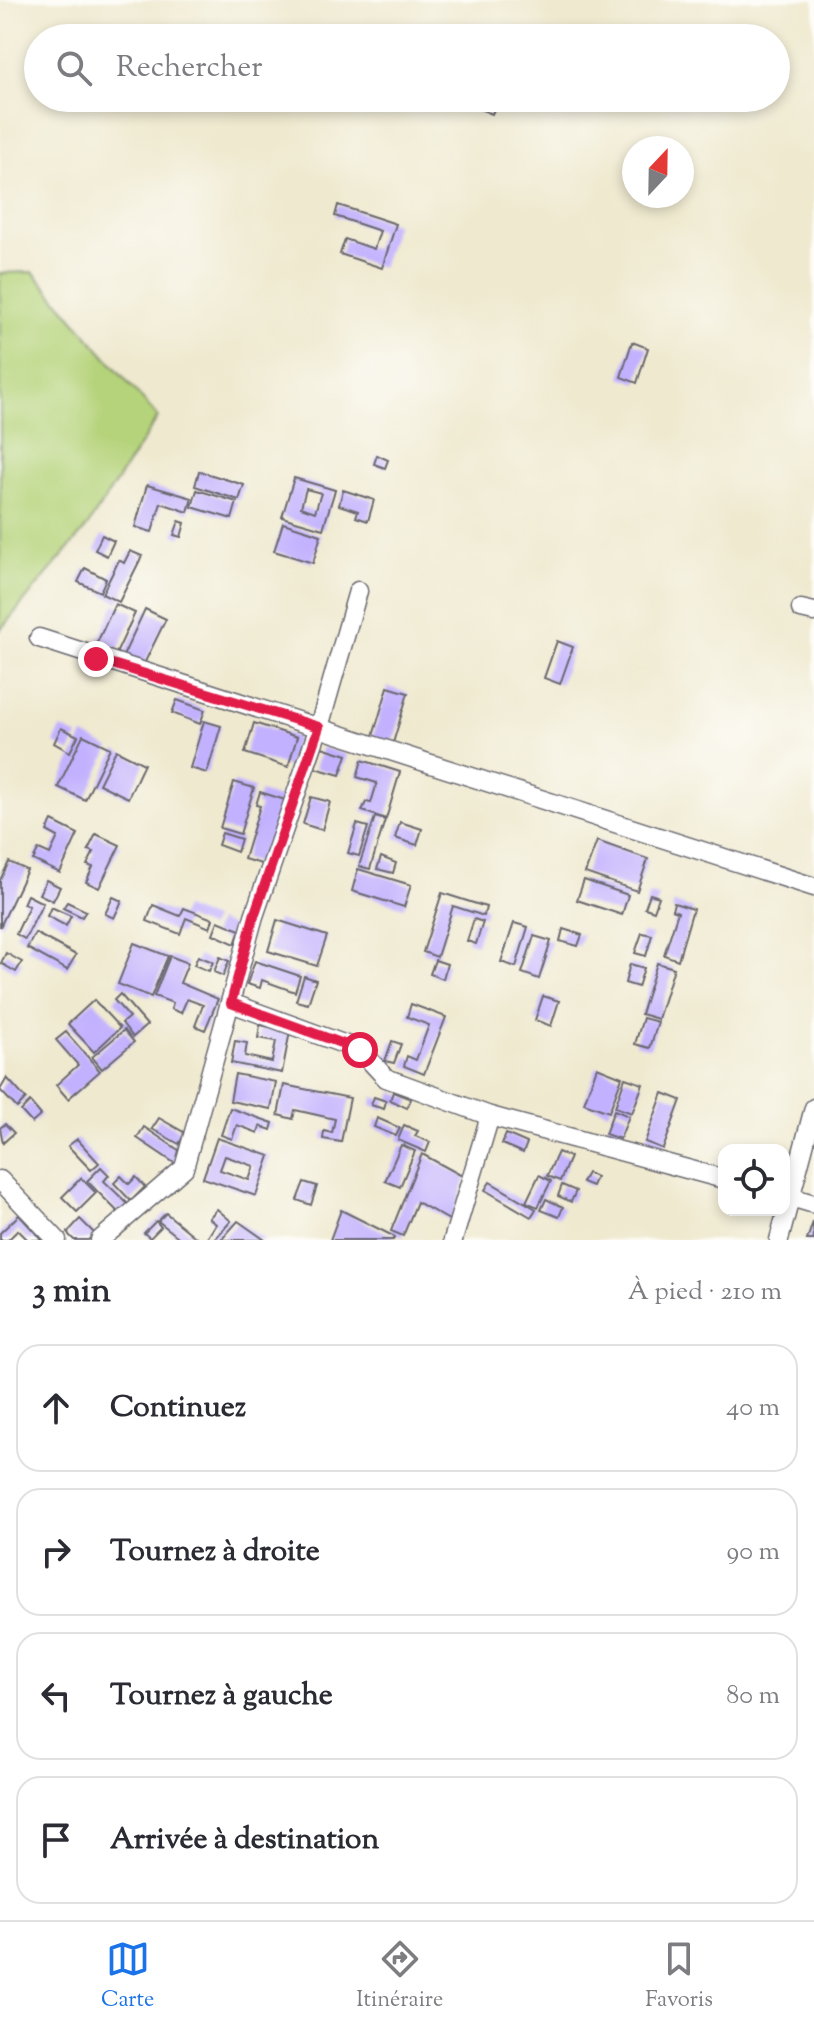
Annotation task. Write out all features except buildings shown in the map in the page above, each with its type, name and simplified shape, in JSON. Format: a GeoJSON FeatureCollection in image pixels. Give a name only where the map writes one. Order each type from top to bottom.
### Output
{"type":"FeatureCollection","features":[{"type":"Feature","properties":{"kind":"street"},"geometry":{"type":"LineString","coordinates":[[100,1240],[184,1168],[254,916],[319,727],[358,591]]}},
{"type":"Feature","properties":{"kind":"street"},"geometry":{"type":"LineString","coordinates":[[39,638],[96,659],[319,727],[814,887]]}},
{"type":"Feature","properties":{"kind":"street"},"geometry":{"type":"LineString","coordinates":[[231,1003],[360,1050],[386,1078],[490,1116],[718,1177]]}},
{"type":"Feature","properties":{"kind":"street"},"geometry":{"type":"LineString","coordinates":[[790,1186],[814,1108]]}},
{"type":"Feature","properties":{"kind":"street"},"geometry":{"type":"LineString","coordinates":[[453,1240],[490,1116]]}},
{"type":"Feature","properties":{"kind":"street"},"geometry":{"type":"LineString","coordinates":[[0,1180],[57,1240]]}},
{"type":"Feature","properties":{"kind":"street"},"geometry":{"type":"LineString","coordinates":[[790,1197],[814,1204]]}},
{"type":"Feature","properties":{"kind":"street"},"geometry":{"type":"LineString","coordinates":[[777,1237],[782,1216]]}},
{"type":"Feature","properties":{"kind":"green space"},"geometry":{"type":"Polygon","coordinates":[[[33,272],[158,417],[87,527],[0,630],[0,273],[33,272]]]}},
{"type":"Feature","properties":{"kind":"route"},"geometry":{"type":"LineString","coordinates":[[96,659],[319,727],[254,916],[231,1003],[360,1050]]}}]}
